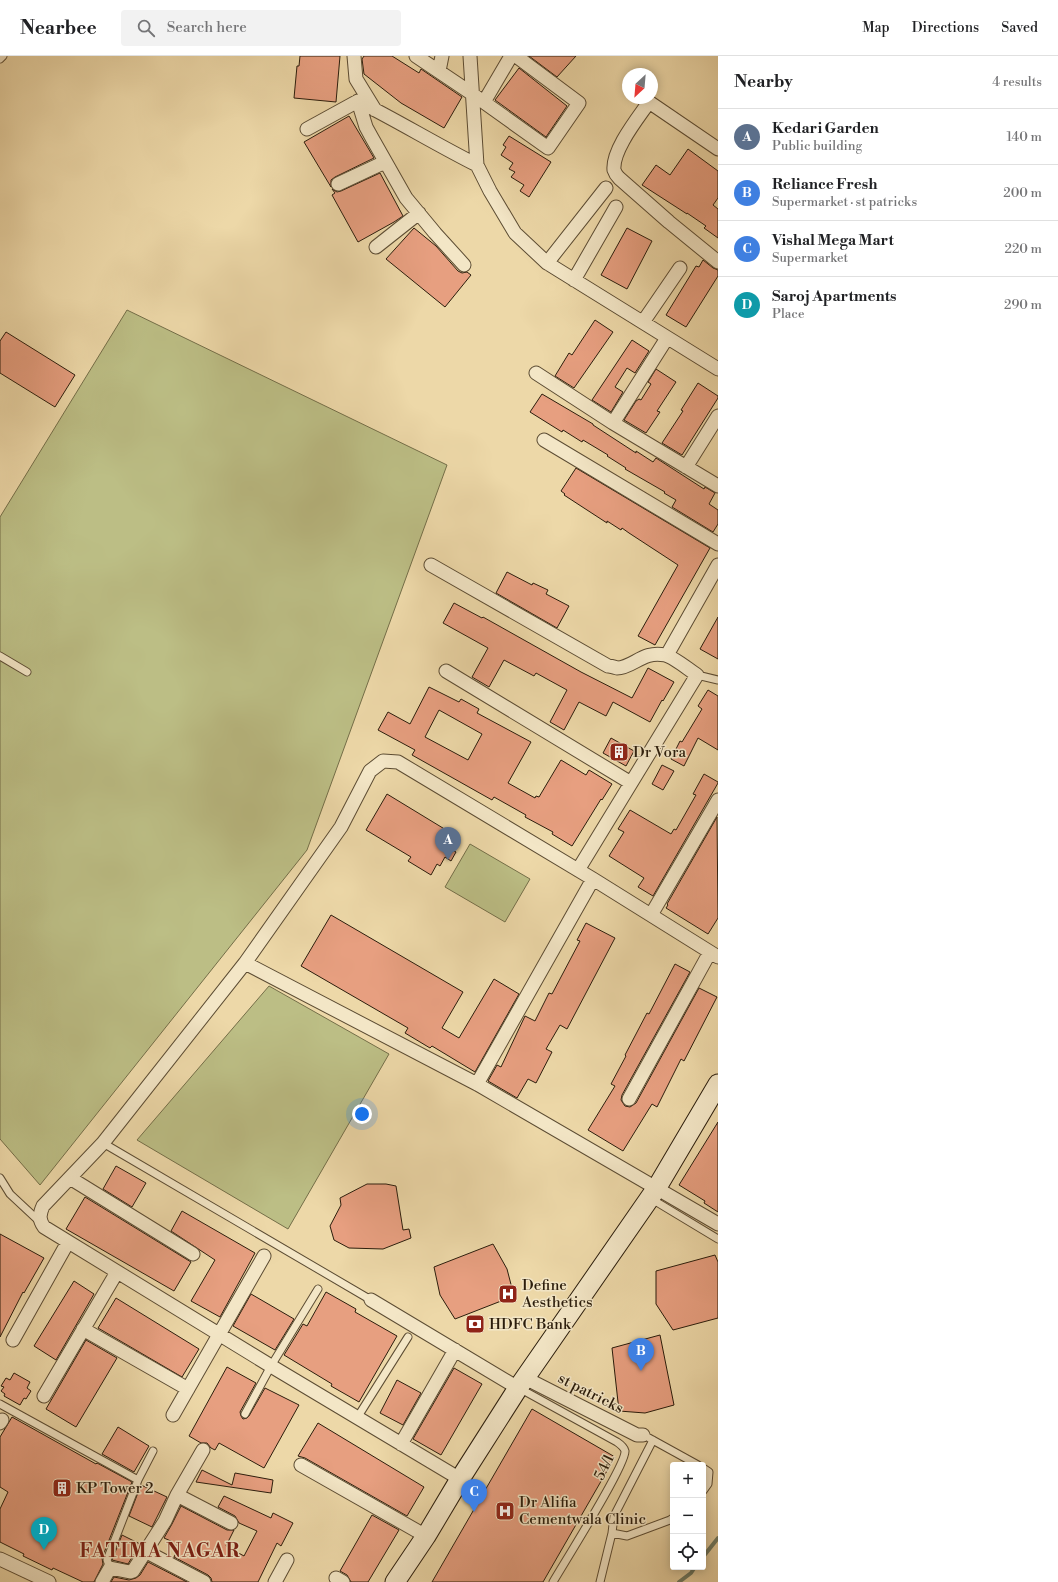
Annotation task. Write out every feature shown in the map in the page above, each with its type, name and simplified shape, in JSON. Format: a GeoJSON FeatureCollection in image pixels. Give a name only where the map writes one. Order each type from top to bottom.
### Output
{"type":"FeatureCollection","features":[{"type":"Feature","properties":{"kind":"main road"},"geometry":{"type":"LineString","coordinates":[[656,1195],[718,1084]]}},
{"type":"Feature","properties":{"kind":"main road"},"geometry":{"type":"LineString","coordinates":[[395,1582],[426,1536],[460,1479],[718,1104]]}},
{"type":"Feature","properties":{"kind":"main road"},"geometry":{"type":"LineString","coordinates":[[410,1582],[526,1385]]}},
{"type":"Feature","properties":{"kind":"street"},"geometry":{"type":"LineString","coordinates":[[354,56],[356,79],[375,110]]}},
{"type":"Feature","properties":{"kind":"street"},"geometry":{"type":"LineString","coordinates":[[416,56],[548,148],[579,103],[516,56]]}},
{"type":"Feature","properties":{"kind":"street"},"geometry":{"type":"LineString","coordinates":[[439,71],[442,56]]}},
{"type":"Feature","properties":{"kind":"street"},"geometry":{"type":"LineString","coordinates":[[470,56],[471,93],[477,165],[490,191],[515,233],[547,263],[718,369]]}},
{"type":"Feature","properties":{"kind":"street"},"geometry":{"type":"LineString","coordinates":[[484,102],[511,56]]}},
{"type":"Feature","properties":{"kind":"street"},"geometry":{"type":"LineString","coordinates":[[358,101],[439,146],[477,165]]}},
{"type":"Feature","properties":{"kind":"street"},"geometry":{"type":"LineString","coordinates":[[307,129],[358,101]]}},
{"type":"Feature","properties":{"kind":"street"},"geometry":{"type":"LineString","coordinates":[[358,101],[366,127],[406,198],[464,265]]}},
{"type":"Feature","properties":{"kind":"street"},"geometry":{"type":"LineString","coordinates":[[718,149],[649,102],[621,146],[615,161],[614,172],[653,208],[718,262]]}},
{"type":"Feature","properties":{"kind":"street"},"geometry":{"type":"LineString","coordinates":[[338,184],[385,162]]}},
{"type":"Feature","properties":{"kind":"street"},"geometry":{"type":"LineString","coordinates":[[547,263],[606,188]]}},
{"type":"Feature","properties":{"kind":"street"},"geometry":{"type":"LineString","coordinates":[[574,280],[616,207]]}},
{"type":"Feature","properties":{"kind":"street"},"geometry":{"type":"LineString","coordinates":[[376,246],[419,214]]}},
{"type":"Feature","properties":{"kind":"street"},"geometry":{"type":"LineString","coordinates":[[643,322],[680,268]]}},
{"type":"Feature","properties":{"kind":"street"},"geometry":{"type":"LineString","coordinates":[[613,423],[667,338]]}},
{"type":"Feature","properties":{"kind":"street"},"geometry":{"type":"LineString","coordinates":[[536,373],[613,423],[718,486]]}},
{"type":"Feature","properties":{"kind":"street"},"geometry":{"type":"LineString","coordinates":[[686,467],[718,416]]}},
{"type":"Feature","properties":{"kind":"street"},"geometry":{"type":"LineString","coordinates":[[544,440],[718,544]]}},
{"type":"Feature","properties":{"kind":"street"},"geometry":{"type":"LineString","coordinates":[[431,565],[608,666],[618,668],[642,657],[654,654],[667,655],[697,675],[578,870]]}},
{"type":"Feature","properties":{"kind":"street"},"geometry":{"type":"LineString","coordinates":[[667,655],[718,565]]}},
{"type":"Feature","properties":{"kind":"street"},"geometry":{"type":"LineString","coordinates":[[446,671],[631,783]]}},
{"type":"Feature","properties":{"kind":"street"},"geometry":{"type":"LineString","coordinates":[[460,1479],[219,1335],[44,1228],[40,1222],[39,1213],[43,1206],[104,1143],[245,963],[341,827],[370,771],[383,761],[398,762],[593,879],[714,955],[629,1099]]}},
{"type":"Feature","properties":{"kind":"street"},"geometry":{"type":"LineString","coordinates":[[651,915],[718,800]]}},
{"type":"Feature","properties":{"kind":"street"},"geometry":{"type":"LineString","coordinates":[[477,1084],[593,879]]}},
{"type":"Feature","properties":{"kind":"street"},"geometry":{"type":"LineString","coordinates":[[245,963],[477,1084],[656,1195],[718,1224]]}},
{"type":"Feature","properties":{"kind":"street"},"geometry":{"type":"LineString","coordinates":[[70,1178],[193,1254]]}},
{"type":"Feature","properties":{"kind":"street"},"geometry":{"type":"LineString","coordinates":[[13,1340],[68,1242]]}},
{"type":"Feature","properties":{"kind":"street"},"geometry":{"type":"LineString","coordinates":[[173,1415],[264,1256]]}},
{"type":"Feature","properties":{"kind":"street"},"geometry":{"type":"LineString","coordinates":[[44,1396],[117,1272]]}},
{"type":"Feature","properties":{"kind":"street","name":"st patricks"},"geometry":{"type":"LineString","coordinates":[[371,1300],[456,1350],[526,1385],[637,1435],[648,1438]]}},
{"type":"Feature","properties":{"kind":"street"},"geometry":{"type":"LineString","coordinates":[[83,1329],[188,1389]]}},
{"type":"Feature","properties":{"kind":"street"},"geometry":{"type":"LineString","coordinates":[[401,1444],[456,1350]]}},
{"type":"Feature","properties":{"kind":"street"},"geometry":{"type":"LineString","coordinates":[[102,1582],[110,1568],[130,1572],[133,1571],[165,1521],[177,1495],[203,1450]]}},
{"type":"Feature","properties":{"kind":"street"},"geometry":{"type":"LineString","coordinates":[[301,1466],[426,1536]]}},
{"type":"Feature","properties":{"kind":"street"},"geometry":{"type":"LineString","coordinates":[[177,1495],[231,1523]]}},
{"type":"Feature","properties":{"kind":"street"},"geometry":{"type":"LineString","coordinates":[[145,1552],[204,1582]]}},
{"type":"Feature","properties":{"kind":"street"},"geometry":{"type":"LineString","coordinates":[[275,1582],[287,1560]]}},
{"type":"Feature","properties":{"kind":"street"},"geometry":{"type":"LineString","coordinates":[[1,1562],[49,1582]]}},
{"type":"Feature","properties":{"kind":"lane"},"geometry":{"type":"LineString","coordinates":[[0,59],[3,56]]}},
{"type":"Feature","properties":{"kind":"lane"},"geometry":{"type":"LineString","coordinates":[[0,656],[28,672]]}},
{"type":"Feature","properties":{"kind":"lane"},"geometry":{"type":"LineString","coordinates":[[697,675],[718,680]]}},
{"type":"Feature","properties":{"kind":"lane"},"geometry":{"type":"LineString","coordinates":[[104,1143],[371,1300]]}},
{"type":"Feature","properties":{"kind":"lane"},"geometry":{"type":"LineString","coordinates":[[0,1178],[10,1194],[40,1222]]}},
{"type":"Feature","properties":{"kind":"lane"},"geometry":{"type":"LineString","coordinates":[[656,1195],[718,1239]]}},
{"type":"Feature","properties":{"kind":"lane"},"geometry":{"type":"LineString","coordinates":[[244,1414],[271,1366],[318,1289]]}},
{"type":"Feature","properties":{"kind":"lane"},"geometry":{"type":"LineString","coordinates":[[357,1418],[408,1337]]}},
{"type":"Feature","properties":{"kind":"lane","name":"54/1"},"geometry":{"type":"LineString","coordinates":[[526,1385],[617,1442],[624,1447],[625,1452],[623,1460],[602,1499],[553,1582]]}},
{"type":"Feature","properties":{"kind":"lane"},"geometry":{"type":"LineString","coordinates":[[0,1404],[138,1480]]}},
{"type":"Feature","properties":{"kind":"lane"},"geometry":{"type":"LineString","coordinates":[[600,1582],[612,1533],[614,1516],[648,1438],[692,1462]]}},
{"type":"Feature","properties":{"kind":"lane"},"geometry":{"type":"LineString","coordinates":[[110,1568],[107,1560],[138,1480],[154,1451]]}},
{"type":"Feature","properties":{"kind":"lane"},"geometry":{"type":"LineString","coordinates":[[706,1470],[709,1472],[708,1484],[706,1487]]}},
{"type":"Feature","properties":{"kind":"lane"},"geometry":{"type":"LineString","coordinates":[[612,1533],[627,1536],[670,1520]]}},
{"type":"Feature","properties":{"kind":"green space"},"geometry":{"type":"Polygon","coordinates":[[[127,310],[447,465],[307,850],[40,1185],[0,1139],[0,517],[127,310]]]}},
{"type":"Feature","properties":{"kind":"green space"},"geometry":{"type":"Polygon","coordinates":[[[470,844],[530,879],[505,922],[445,887],[470,844]]]}},
{"type":"Feature","properties":{"kind":"green space"},"geometry":{"type":"Polygon","coordinates":[[[269,986],[389,1054],[288,1229],[137,1140],[269,986]]]}},
{"type":"Feature","properties":{"kind":"building"},"geometry":{"type":"Polygon","coordinates":[[[300,56],[340,56],[336,102],[294,98],[297,66],[299,66],[300,56]]]}},
{"type":"Feature","properties":{"kind":"building"},"geometry":{"type":"Polygon","coordinates":[[[364,56],[392,56],[419,73],[421,69],[462,97],[444,128],[401,103],[364,74],[362,59],[364,56]]]}},
{"type":"Feature","properties":{"kind":"building"},"geometry":{"type":"Polygon","coordinates":[[[529,56],[576,56],[557,77],[529,56]]]}},
{"type":"Feature","properties":{"kind":"building"},"geometry":{"type":"Polygon","coordinates":[[[519,68],[567,106],[546,137],[495,100],[519,68]]]}},
{"type":"Feature","properties":{"kind":"building"},"geometry":{"type":"Polygon","coordinates":[[[349,116],[374,158],[335,177],[331,180],[331,187],[304,142],[349,116]]]}},
{"type":"Feature","properties":{"kind":"building"},"geometry":{"type":"Polygon","coordinates":[[[509,136],[551,162],[529,197],[520,191],[524,185],[511,177],[515,172],[509,169],[513,163],[501,155],[506,147],[503,145],[509,136]]]}},
{"type":"Feature","properties":{"kind":"building"},"geometry":{"type":"Polygon","coordinates":[[[688,149],[718,171],[718,198],[713,205],[718,209],[718,238],[704,228],[706,226],[642,185],[656,165],[670,175],[688,149]]]}},
{"type":"Feature","properties":{"kind":"building"},"geometry":{"type":"Polygon","coordinates":[[[380,173],[403,216],[358,242],[332,195],[335,193],[332,189],[337,192],[341,191],[380,173]]]}},
{"type":"Feature","properties":{"kind":"building"},"geometry":{"type":"Polygon","coordinates":[[[414,228],[436,246],[458,271],[462,273],[467,272],[471,275],[445,307],[386,259],[414,228]]]}},
{"type":"Feature","properties":{"kind":"building"},"geometry":{"type":"Polygon","coordinates":[[[627,228],[652,241],[627,289],[601,275],[627,228]]]}},
{"type":"Feature","properties":{"kind":"building"},"geometry":{"type":"Polygon","coordinates":[[[703,260],[718,270],[718,276],[686,327],[666,315],[696,266],[699,267],[703,260]]]}},
{"type":"Feature","properties":{"kind":"building"},"geometry":{"type":"Polygon","coordinates":[[[595,320],[613,332],[574,388],[555,376],[569,353],[572,355],[595,320]]]}},
{"type":"Feature","properties":{"kind":"building"},"geometry":{"type":"Polygon","coordinates":[[[6,332],[75,375],[55,407],[0,373],[0,341],[6,332]]]}},
{"type":"Feature","properties":{"kind":"building"},"geometry":{"type":"Polygon","coordinates":[[[632,340],[649,351],[635,373],[627,368],[615,387],[623,392],[611,412],[592,400],[632,340]]]}},
{"type":"Feature","properties":{"kind":"building"},"geometry":{"type":"Polygon","coordinates":[[[656,369],[676,382],[657,411],[660,412],[646,433],[624,420],[636,401],[639,399],[641,400],[651,384],[648,382],[656,369]]]}},
{"type":"Feature","properties":{"kind":"building"},"geometry":{"type":"Polygon","coordinates":[[[698,383],[718,396],[718,398],[682,455],[662,443],[683,411],[681,410],[698,383]]]}},
{"type":"Feature","properties":{"kind":"building"},"geometry":{"type":"Polygon","coordinates":[[[542,394],[593,424],[636,453],[636,451],[653,462],[656,458],[704,489],[705,487],[715,493],[709,504],[718,510],[718,524],[713,532],[672,507],[676,500],[664,493],[665,492],[625,469],[626,468],[607,456],[608,455],[583,440],[582,442],[563,430],[562,432],[530,412],[542,394]]]}},
{"type":"Feature","properties":{"kind":"building"},"geometry":{"type":"Polygon","coordinates":[[[576,468],[710,548],[655,645],[638,636],[678,565],[622,528],[621,530],[607,521],[607,523],[564,495],[565,494],[561,491],[576,468]]]}},
{"type":"Feature","properties":{"kind":"building"},"geometry":{"type":"Polygon","coordinates":[[[507,572],[532,585],[533,583],[548,590],[546,594],[569,606],[557,628],[496,593],[507,572]]]}},
{"type":"Feature","properties":{"kind":"building"},"geometry":{"type":"Polygon","coordinates":[[[454,603],[482,618],[483,617],[581,672],[632,698],[648,668],[674,682],[650,722],[613,702],[606,716],[579,702],[564,730],[550,722],[567,690],[536,673],[534,676],[504,660],[489,687],[472,677],[488,648],[443,623],[454,603]]]}},
{"type":"Feature","properties":{"kind":"building"},"geometry":{"type":"Polygon","coordinates":[[[718,617],[718,659],[700,649],[718,617]]]}},
{"type":"Feature","properties":{"kind":"building"},"geometry":{"type":"Polygon","coordinates":[[[429,687],[459,702],[461,699],[479,709],[477,713],[531,742],[508,783],[535,798],[536,796],[539,797],[561,760],[586,775],[589,770],[612,784],[572,846],[552,834],[553,832],[525,817],[526,815],[494,797],[492,800],[412,755],[415,750],[378,730],[388,712],[410,724],[429,687]],[[439,710],[425,737],[468,760],[482,734],[439,710]]]}},
{"type":"Feature","properties":{"kind":"building"},"geometry":{"type":"Polygon","coordinates":[[[708,690],[718,696],[718,750],[698,738],[684,766],[671,759],[680,741],[682,742],[702,709],[698,706],[708,690]]]}},
{"type":"Feature","properties":{"kind":"building","name":"Dr Vora"},"geometry":{"type":"Polygon","coordinates":[[[611,738],[634,751],[626,766],[603,753],[611,738]]]}},
{"type":"Feature","properties":{"kind":"building"},"geometry":{"type":"Polygon","coordinates":[[[662,765],[674,771],[663,790],[652,784],[662,765]]]}},
{"type":"Feature","properties":{"kind":"building"},"geometry":{"type":"Polygon","coordinates":[[[704,774],[718,783],[653,896],[638,887],[644,878],[609,856],[624,832],[618,829],[630,810],[671,834],[674,829],[676,830],[696,795],[693,794],[704,774]]]}},
{"type":"Feature","properties":{"kind":"building"},"geometry":{"type":"Polygon","coordinates":[[[387,794],[456,836],[449,848],[456,852],[451,861],[445,857],[440,866],[437,864],[431,875],[408,861],[411,857],[366,830],[387,794]]]}},
{"type":"Feature","properties":{"kind":"building"},"geometry":{"type":"Polygon","coordinates":[[[717,817],[718,918],[708,934],[666,908],[717,817]]]}},
{"type":"Feature","properties":{"kind":"building"},"geometry":{"type":"Polygon","coordinates":[[[331,915],[463,992],[442,1028],[459,1038],[494,979],[519,994],[475,1072],[432,1046],[430,1048],[405,1033],[408,1028],[301,966],[331,915]]]}},
{"type":"Feature","properties":{"kind":"building"},"geometry":{"type":"Polygon","coordinates":[[[586,923],[615,938],[567,1029],[560,1025],[546,1049],[552,1052],[536,1083],[528,1079],[517,1098],[488,1081],[497,1065],[501,1067],[525,1016],[535,1021],[549,993],[552,994],[580,941],[577,940],[586,923]]]}},
{"type":"Feature","properties":{"kind":"building"},"geometry":{"type":"Polygon","coordinates":[[[675,964],[690,972],[622,1095],[621,1100],[625,1106],[630,1107],[636,1103],[699,988],[717,997],[684,1061],[681,1059],[657,1107],[652,1104],[623,1151],[588,1130],[615,1086],[611,1084],[626,1056],[625,1055],[647,1013],[649,1014],[675,964]]]}},
{"type":"Feature","properties":{"kind":"building"},"geometry":{"type":"Polygon","coordinates":[[[718,1122],[718,1212],[704,1203],[705,1201],[679,1185],[718,1122]]]}},
{"type":"Feature","properties":{"kind":"building"},"geometry":{"type":"Polygon","coordinates":[[[116,1166],[146,1183],[132,1207],[103,1189],[116,1166]]]}},
{"type":"Feature","properties":{"kind":"building"},"geometry":{"type":"Polygon","coordinates":[[[367,1184],[386,1184],[396,1186],[403,1230],[409,1229],[411,1238],[383,1249],[349,1248],[334,1240],[330,1226],[341,1205],[340,1198],[367,1184]]]}},
{"type":"Feature","properties":{"kind":"building"},"geometry":{"type":"Polygon","coordinates":[[[85,1197],[191,1262],[174,1291],[66,1229],[85,1197]]]}},
{"type":"Feature","properties":{"kind":"building"},"geometry":{"type":"Polygon","coordinates":[[[182,1211],[255,1253],[220,1317],[191,1301],[215,1260],[171,1231],[182,1211]]]}},
{"type":"Feature","properties":{"kind":"building"},"geometry":{"type":"Polygon","coordinates":[[[0,1234],[44,1258],[24,1293],[23,1292],[0,1337],[0,1234]]]}},
{"type":"Feature","properties":{"kind":"building"},"geometry":{"type":"Polygon","coordinates":[[[493,1244],[507,1269],[514,1296],[455,1319],[440,1295],[434,1267],[493,1244]]]}},
{"type":"Feature","properties":{"kind":"building"},"geometry":{"type":"Polygon","coordinates":[[[715,1255],[718,1262],[718,1318],[673,1330],[656,1304],[656,1271],[715,1255]]]}},
{"type":"Feature","properties":{"kind":"building"},"geometry":{"type":"Polygon","coordinates":[[[74,1281],[94,1294],[56,1360],[34,1346],[74,1281]]]}},
{"type":"Feature","properties":{"kind":"building"},"geometry":{"type":"Polygon","coordinates":[[[326,1292],[356,1309],[355,1312],[397,1336],[359,1402],[331,1386],[332,1384],[284,1355],[303,1324],[307,1326],[326,1292]]]}},
{"type":"Feature","properties":{"kind":"building"},"geometry":{"type":"Polygon","coordinates":[[[251,1294],[294,1319],[275,1350],[233,1326],[251,1294]]]}},
{"type":"Feature","properties":{"kind":"building"},"geometry":{"type":"Polygon","coordinates":[[[116,1298],[199,1349],[182,1377],[98,1328],[116,1298]]]}},
{"type":"Feature","properties":{"kind":"building"},"geometry":{"type":"Polygon","coordinates":[[[660,1335],[674,1405],[645,1413],[619,1411],[612,1348],[660,1335]]]}},
{"type":"Feature","properties":{"kind":"building"},"geometry":{"type":"Polygon","coordinates":[[[86,1340],[117,1358],[76,1427],[46,1409],[86,1340]]]}},
{"type":"Feature","properties":{"kind":"building"},"geometry":{"type":"Polygon","coordinates":[[[227,1367],[256,1383],[240,1412],[243,1419],[249,1416],[265,1388],[299,1405],[264,1468],[219,1443],[215,1450],[207,1443],[201,1443],[189,1436],[227,1367]]]}},
{"type":"Feature","properties":{"kind":"building"},"geometry":{"type":"Polygon","coordinates":[[[454,1368],[482,1384],[441,1455],[413,1439],[454,1368]]]}},
{"type":"Feature","properties":{"kind":"building"},"geometry":{"type":"Polygon","coordinates":[[[14,1373],[30,1382],[27,1388],[31,1391],[20,1405],[4,1396],[5,1394],[1,1391],[4,1387],[1,1386],[6,1378],[10,1380],[14,1373]]]}},
{"type":"Feature","properties":{"kind":"building"},"geometry":{"type":"Polygon","coordinates":[[[397,1380],[421,1393],[403,1425],[380,1413],[397,1380]]]}},
{"type":"Feature","properties":{"kind":"building"},"geometry":{"type":"Polygon","coordinates":[[[532,1409],[615,1457],[543,1582],[432,1582],[532,1409]]]}},
{"type":"Feature","properties":{"kind":"building"},"geometry":{"type":"Polygon","coordinates":[[[12,1417],[96,1464],[97,1463],[132,1482],[102,1558],[103,1564],[94,1582],[83,1582],[53,1568],[52,1570],[23,1556],[24,1554],[0,1542],[0,1509],[8,1492],[0,1487],[0,1437],[12,1417]]]}},
{"type":"Feature","properties":{"kind":"building"},"geometry":{"type":"Polygon","coordinates":[[[318,1423],[424,1487],[407,1516],[305,1458],[298,1456],[318,1423]]]}},
{"type":"Feature","properties":{"kind":"building"},"geometry":{"type":"Polygon","coordinates":[[[118,1427],[149,1446],[134,1472],[102,1454],[118,1427]]]}},
{"type":"Feature","properties":{"kind":"building"},"geometry":{"type":"Polygon","coordinates":[[[202,1470],[232,1485],[235,1473],[273,1480],[271,1493],[196,1482],[202,1470]]]}},
{"type":"Feature","properties":{"kind":"building"},"geometry":{"type":"Polygon","coordinates":[[[141,1485],[167,1497],[152,1527],[129,1516],[141,1485]]]}},
{"type":"Feature","properties":{"kind":"building"},"geometry":{"type":"Polygon","coordinates":[[[224,1496],[271,1518],[273,1513],[293,1523],[281,1546],[277,1543],[258,1582],[212,1582],[208,1575],[174,1557],[179,1547],[172,1544],[173,1542],[164,1538],[181,1506],[227,1530],[234,1530],[226,1546],[244,1556],[257,1531],[239,1523],[235,1516],[218,1507],[224,1496]]]}},
{"type":"Feature","properties":{"kind":"building"},"geometry":{"type":"Polygon","coordinates":[[[372,1515],[399,1530],[368,1582],[351,1582],[347,1575],[340,1571],[372,1515]]]}},
{"type":"Feature","properties":{"kind":"building"},"geometry":{"type":"Polygon","coordinates":[[[122,1535],[140,1544],[128,1564],[112,1560],[122,1535]]]}},
{"type":"Feature","properties":{"kind":"building"},"geometry":{"type":"Polygon","coordinates":[[[148,1562],[187,1582],[111,1582],[114,1577],[129,1580],[136,1578],[140,1575],[148,1562]]]}},
{"type":"Feature","properties":{"kind":"waterway"},"geometry":{"type":"LineString","coordinates":[[706,1553],[718,1538]]}},
{"type":"Feature","properties":{"kind":"waterway"},"geometry":{"type":"LineString","coordinates":[[679,1582],[693,1570]]}},
{"type":"Feature","properties":{"kind":"place","name":"Dr Vora"},"geometry":{"type":"Point","coordinates":[619,752]}},
{"type":"Feature","properties":{"kind":"place","name":"Kedari Garden"},"geometry":{"type":"Point","coordinates":[448,860]}},
{"type":"Feature","properties":{"kind":"place","name":"Define Aesthetics"},"geometry":{"type":"Point","coordinates":[508,1294]}},
{"type":"Feature","properties":{"kind":"place","name":"HDFC Bank"},"geometry":{"type":"Point","coordinates":[475,1324]}},
{"type":"Feature","properties":{"kind":"place","name":"Reliance Fresh"},"geometry":{"type":"Point","coordinates":[641,1371]}},
{"type":"Feature","properties":{"kind":"place","name":"KP Tower 2"},"geometry":{"type":"Point","coordinates":[62,1488]}},
{"type":"Feature","properties":{"kind":"place","name":"Dr Alifia Cementwala Clinic"},"geometry":{"type":"Point","coordinates":[505,1511]}},
{"type":"Feature","properties":{"kind":"place","name":"Vishal Mega Mart"},"geometry":{"type":"Point","coordinates":[474,1512]}},
{"type":"Feature","properties":{"kind":"place","name":"Saroj Apartments"},"geometry":{"type":"Point","coordinates":[44,1550]}},
{"type":"Feature","properties":{"kind":"district","name":"FATIMA NAGAR"},"geometry":{"type":"Point","coordinates":[160,1550]}}]}
